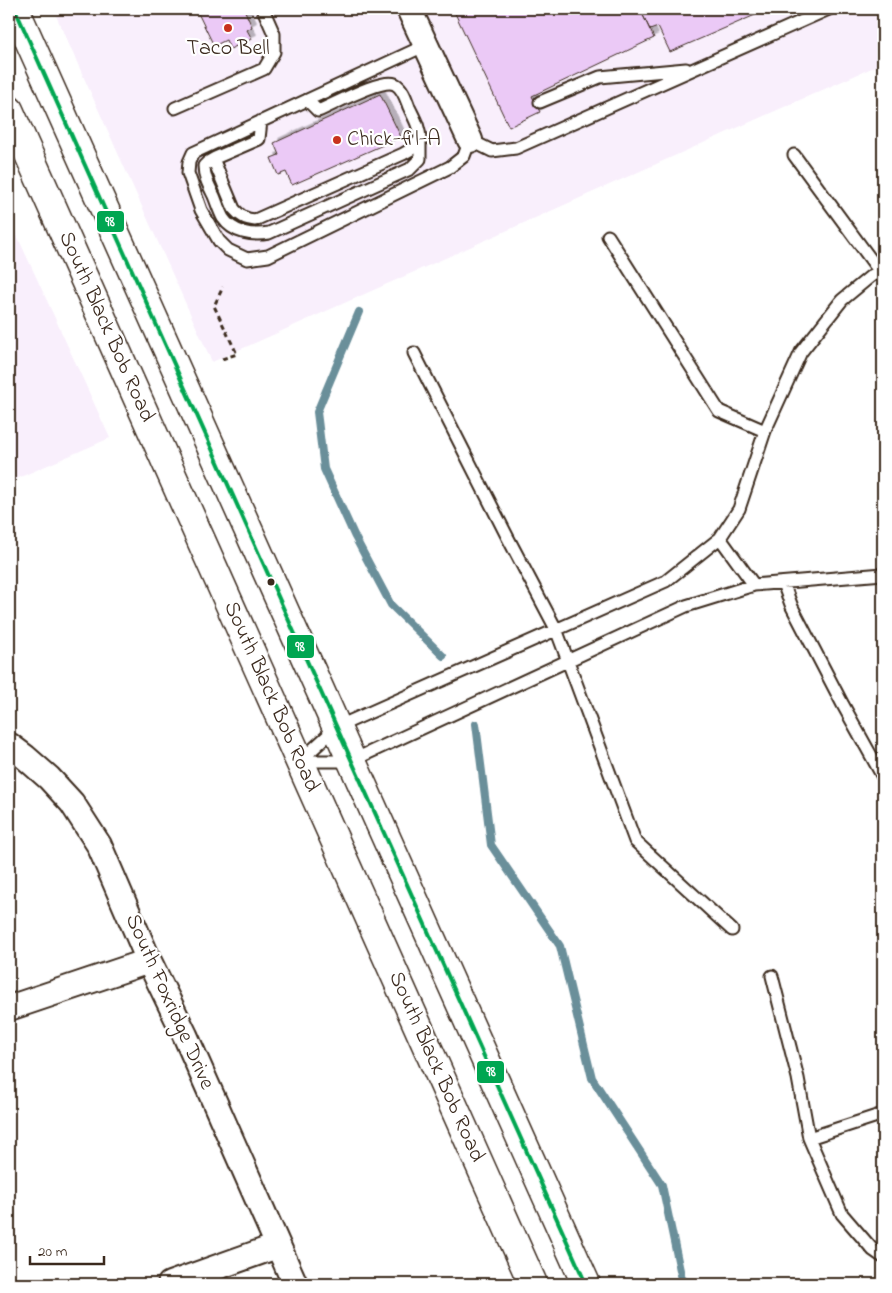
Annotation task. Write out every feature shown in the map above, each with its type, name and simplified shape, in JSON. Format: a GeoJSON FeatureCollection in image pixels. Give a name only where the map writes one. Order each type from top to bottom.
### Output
{"type":"FeatureCollection","features":[{"type":"Feature","properties":{"kind":"main road","name":"South Black Bob Road"},"geometry":{"type":"LineString","coordinates":[[15,9],[586,1284]]}},
{"type":"Feature","properties":{"kind":"main road","name":"South Black Bob Road"},"geometry":{"type":"LineString","coordinates":[[9,110],[534,1284]]}},
{"type":"Feature","properties":{"kind":"street"},"geometry":{"type":"LineString","coordinates":[[409,9],[470,140]]}},
{"type":"Feature","properties":{"kind":"street","name":"South Foxridge Drive"},"geometry":{"type":"LineString","coordinates":[[9,745],[49,778],[72,803],[99,845],[149,961],[185,1035],[295,1284]]}},
{"type":"Feature","properties":{"kind":"street"},"geometry":{"type":"LineString","coordinates":[[9,1008],[149,961]]}},
{"type":"Feature","properties":{"kind":"street"},"geometry":{"type":"LineString","coordinates":[[170,1284],[277,1246]]}},
{"type":"Feature","properties":{"kind":"lane"},"geometry":{"type":"LineString","coordinates":[[175,108],[264,69],[274,52],[274,34],[263,9]]}},
{"type":"Feature","properties":{"kind":"lane"},"geometry":{"type":"LineString","coordinates":[[426,45],[193,153],[189,162],[188,173],[201,210],[219,241],[228,250],[247,260],[268,256],[450,168],[464,156],[470,140],[492,151],[516,148],[829,9]]}},
{"type":"Feature","properties":{"kind":"lane"},"geometry":{"type":"LineString","coordinates":[[540,102],[600,77],[697,68]]}},
{"type":"Feature","properties":{"kind":"lane"},"geometry":{"type":"LineString","coordinates":[[261,121],[259,138],[215,158],[204,166],[204,174],[223,217],[235,229],[242,232],[269,233],[410,169],[420,159],[418,127],[401,89],[395,84],[372,86],[318,112],[307,100]]}},
{"type":"Feature","properties":{"kind":"lane"},"geometry":{"type":"LineString","coordinates":[[215,158],[215,166],[234,209],[246,220],[255,220],[403,154],[420,140]]}},
{"type":"Feature","properties":{"kind":"lane"},"geometry":{"type":"LineString","coordinates":[[300,761],[337,728],[666,581],[720,538],[739,509],[765,431],[801,352],[842,300],[871,276],[882,271],[794,155]]}},
{"type":"Feature","properties":{"kind":"lane"},"geometry":{"type":"LineString","coordinates":[[608,236],[719,411],[765,431]]}},
{"type":"Feature","properties":{"kind":"lane"},"geometry":{"type":"LineString","coordinates":[[414,353],[556,629],[635,841],[732,930]]}},
{"type":"Feature","properties":{"kind":"lane"},"geometry":{"type":"LineString","coordinates":[[720,538],[754,585]]}},
{"type":"Feature","properties":{"kind":"lane"},"geometry":{"type":"LineString","coordinates":[[300,761],[351,760],[686,606],[754,585],[883,574]]}},
{"type":"Feature","properties":{"kind":"lane"},"geometry":{"type":"LineString","coordinates":[[783,583],[796,615],[883,778]]}},
{"type":"Feature","properties":{"kind":"lane"},"geometry":{"type":"LineString","coordinates":[[772,976],[798,1078],[809,1138],[842,1214],[873,1250],[883,1257]]}},
{"type":"Feature","properties":{"kind":"lane"},"geometry":{"type":"LineString","coordinates":[[809,1138],[883,1114]]}},
{"type":"Feature","properties":{"kind":"path"},"geometry":{"type":"LineString","coordinates":[[222,359],[237,354],[214,306],[223,287]]}},
{"type":"Feature","properties":{"kind":"shaded area"},"geometry":{"type":"Polygon","coordinates":[[[53,9],[883,9],[883,63],[212,362],[53,9]]]}},
{"type":"Feature","properties":{"kind":"shaded area"},"geometry":{"type":"Polygon","coordinates":[[[9,218],[110,438],[9,482],[9,218]]]}},
{"type":"Feature","properties":{"kind":"building","name":"Taco Bell"},"geometry":{"type":"Polygon","coordinates":[[[196,9],[244,9],[252,27],[247,30],[252,39],[230,49],[226,40],[214,46],[196,9]]]}},
{"type":"Feature","properties":{"kind":"building"},"geometry":{"type":"Polygon","coordinates":[[[453,9],[640,9],[654,38],[532,96],[540,112],[509,127],[453,9]]]}},
{"type":"Feature","properties":{"kind":"building"},"geometry":{"type":"Polygon","coordinates":[[[640,9],[769,9],[670,52],[658,27],[650,30],[640,9]]]}},
{"type":"Feature","properties":{"kind":"building","name":"Chick-fil-A"},"geometry":{"type":"Polygon","coordinates":[[[380,94],[401,137],[292,185],[286,172],[278,175],[271,158],[279,155],[274,143],[380,94]]]}},
{"type":"Feature","properties":{"kind":"waterway"},"geometry":{"type":"LineString","coordinates":[[359,312],[317,412],[324,469],[355,537],[391,605],[443,656]]}},
{"type":"Feature","properties":{"kind":"waterway"},"geometry":{"type":"LineString","coordinates":[[476,724],[491,845],[560,946],[592,1078],[662,1185],[681,1275],[685,1284]]}},
{"type":"Feature","properties":{"kind":"transit line","name":"98"},"geometry":{"type":"LineString","coordinates":[[15,9],[586,1284]]}},
{"type":"Feature","properties":{"kind":"place","name":"Taco Bell"},"geometry":{"type":"Point","coordinates":[228,28]}},
{"type":"Feature","properties":{"kind":"place","name":"Chick-fil-A"},"geometry":{"type":"Point","coordinates":[337,140]}}]}
